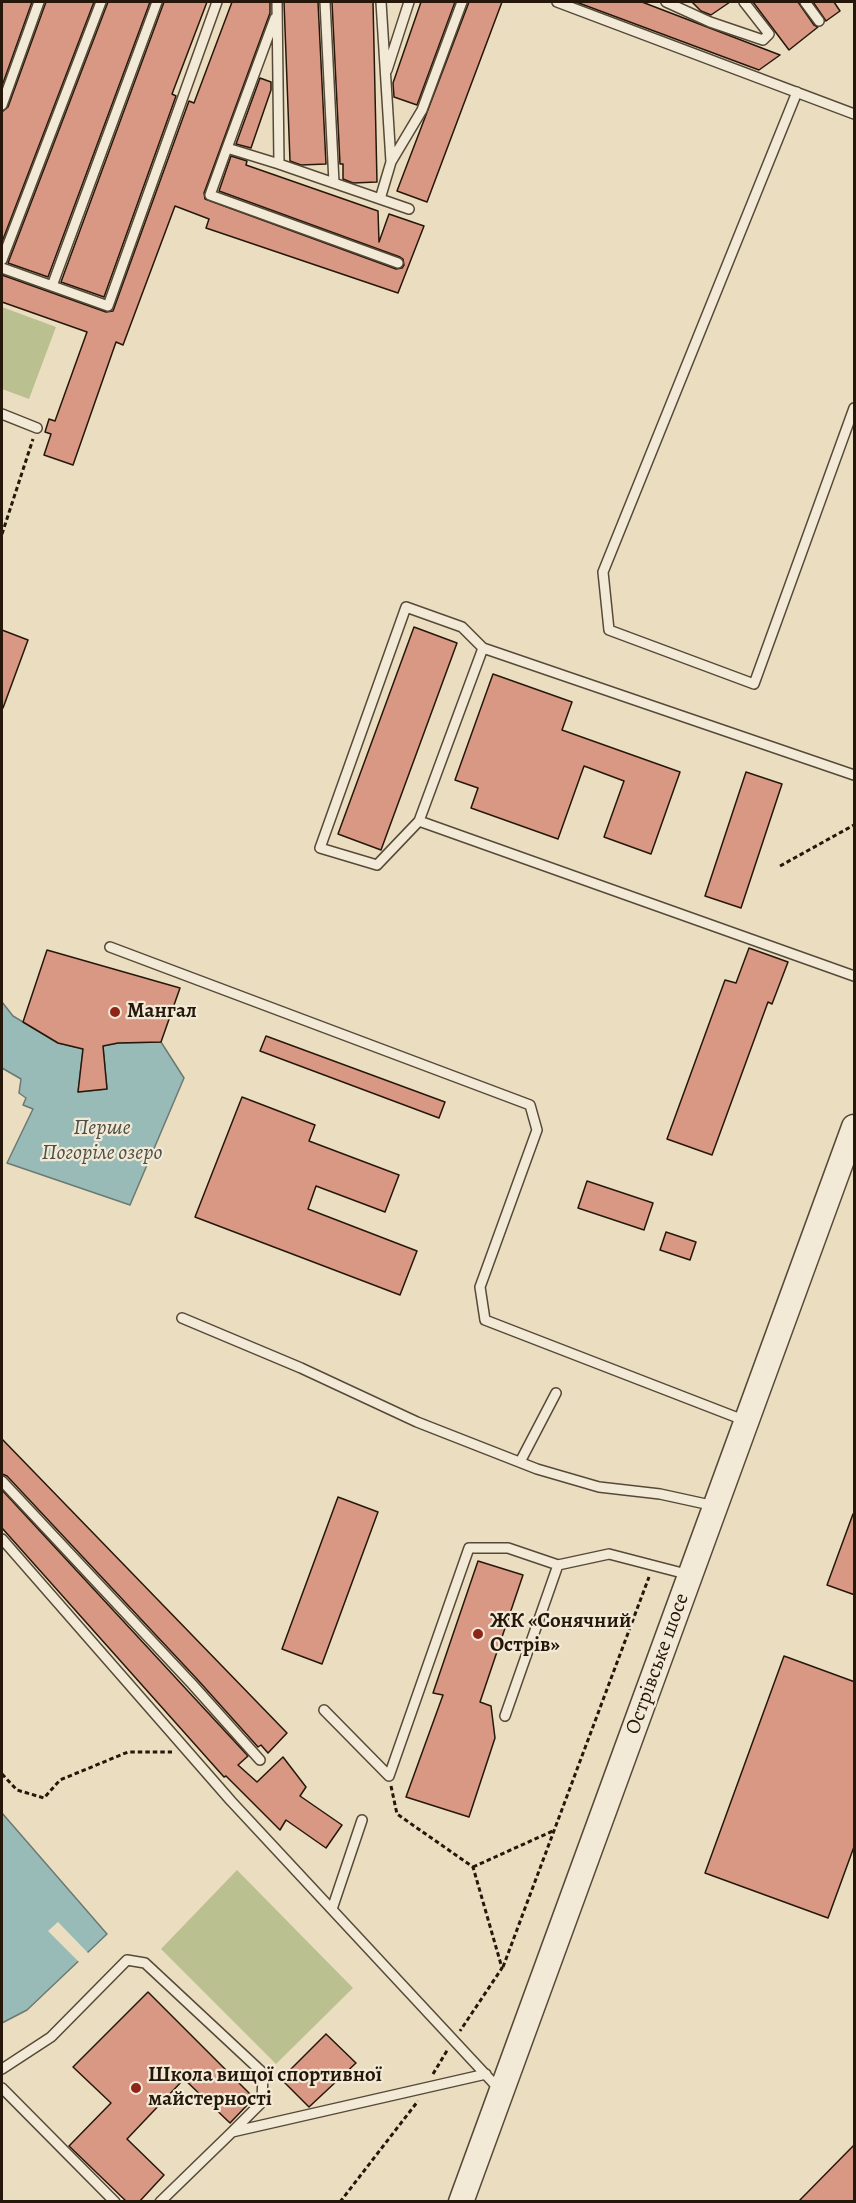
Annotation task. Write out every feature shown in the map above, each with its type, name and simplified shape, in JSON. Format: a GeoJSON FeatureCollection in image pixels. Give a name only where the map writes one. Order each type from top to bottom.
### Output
{"type":"FeatureCollection","features":[{"type":"Feature","properties":{"kind":"street","name":"Острівське шосе"},"geometry":{"type":"LineString","coordinates":[[461,2202],[494,2083],[690,1575],[855,1127]]}},
{"type":"Feature","properties":{"kind":"lane"},"geometry":{"type":"LineString","coordinates":[[2,105],[39,2]]}},
{"type":"Feature","properties":{"kind":"lane"},"geometry":{"type":"LineString","coordinates":[[2,260],[100,2]]}},
{"type":"Feature","properties":{"kind":"lane"},"geometry":{"type":"LineString","coordinates":[[52,286],[157,2]]}},
{"type":"Feature","properties":{"kind":"lane"},"geometry":{"type":"LineString","coordinates":[[2,268],[108,306],[217,2]]}},
{"type":"Feature","properties":{"kind":"lane"},"geometry":{"type":"LineString","coordinates":[[277,2],[279,164]]}},
{"type":"Feature","properties":{"kind":"lane"},"geometry":{"type":"LineString","coordinates":[[325,2],[334,183]]}},
{"type":"Feature","properties":{"kind":"lane"},"geometry":{"type":"LineString","coordinates":[[381,2],[391,162]]}},
{"type":"Feature","properties":{"kind":"lane"},"geometry":{"type":"LineString","coordinates":[[386,75],[409,2]]}},
{"type":"Feature","properties":{"kind":"lane"},"geometry":{"type":"LineString","coordinates":[[380,199],[391,162],[422,110],[462,2]]}},
{"type":"Feature","properties":{"kind":"lane"},"geometry":{"type":"LineString","coordinates":[[557,2],[855,114]]}},
{"type":"Feature","properties":{"kind":"lane"},"geometry":{"type":"LineString","coordinates":[[666,2],[710,22],[763,40],[769,34],[744,2]]}},
{"type":"Feature","properties":{"kind":"lane"},"geometry":{"type":"LineString","coordinates":[[805,2],[819,21]]}},
{"type":"Feature","properties":{"kind":"lane"},"geometry":{"type":"LineString","coordinates":[[277,12],[210,195],[398,262]]}},
{"type":"Feature","properties":{"kind":"lane"},"geometry":{"type":"LineString","coordinates":[[797,92],[603,572],[609,630],[754,684],[855,408]]}},
{"type":"Feature","properties":{"kind":"lane"},"geometry":{"type":"LineString","coordinates":[[227,148],[409,208]]}},
{"type":"Feature","properties":{"kind":"lane"},"geometry":{"type":"LineString","coordinates":[[2,414],[37,428]]}},
{"type":"Feature","properties":{"kind":"lane"},"geometry":{"type":"LineString","coordinates":[[483,648],[419,821],[377,865],[320,848],[406,607],[462,627],[483,648],[855,775]]}},
{"type":"Feature","properties":{"kind":"lane"},"geometry":{"type":"LineString","coordinates":[[419,821],[855,976]]}},
{"type":"Feature","properties":{"kind":"lane"},"geometry":{"type":"LineString","coordinates":[[110,947],[530,1105],[537,1130],[480,1287],[485,1320],[747,1421]]}},
{"type":"Feature","properties":{"kind":"lane"},"geometry":{"type":"LineString","coordinates":[[182,1318],[301,1368],[417,1422],[520,1462],[599,1487],[660,1494],[716,1506]]}},
{"type":"Feature","properties":{"kind":"lane"},"geometry":{"type":"LineString","coordinates":[[520,1462],[556,1393]]}},
{"type":"Feature","properties":{"kind":"lane"},"geometry":{"type":"LineString","coordinates":[[2,1481],[260,1760]]}},
{"type":"Feature","properties":{"kind":"lane"},"geometry":{"type":"LineString","coordinates":[[2,1539],[189,1753],[494,2083]]}},
{"type":"Feature","properties":{"kind":"lane"},"geometry":{"type":"LineString","coordinates":[[324,1710],[389,1776],[469,1548],[508,1548],[558,1564],[609,1554],[690,1575]]}},
{"type":"Feature","properties":{"kind":"lane"},"geometry":{"type":"LineString","coordinates":[[505,1716],[558,1564]]}},
{"type":"Feature","properties":{"kind":"lane"},"geometry":{"type":"LineString","coordinates":[[332,1909],[362,1820]]}},
{"type":"Feature","properties":{"kind":"lane"},"geometry":{"type":"LineString","coordinates":[[2,2069],[51,2037],[127,1960],[145,1963],[263,2073],[262,2102],[160,2202]]}},
{"type":"Feature","properties":{"kind":"lane"},"geometry":{"type":"LineString","coordinates":[[232,2132],[426,2088],[494,2083]]}},
{"type":"Feature","properties":{"kind":"lane"},"geometry":{"type":"LineString","coordinates":[[2,2088],[115,2202]]}},
{"type":"Feature","properties":{"kind":"path"},"geometry":{"type":"LineString","coordinates":[[2,534],[37,428]]}},
{"type":"Feature","properties":{"kind":"path"},"geometry":{"type":"LineString","coordinates":[[780,866],[855,825]]}},
{"type":"Feature","properties":{"kind":"path"},"geometry":{"type":"LineString","coordinates":[[340,2202],[414,2108],[454,2040],[502,1968],[653,1566]]}},
{"type":"Feature","properties":{"kind":"path"},"geometry":{"type":"LineString","coordinates":[[2,1774],[17,1790],[44,1798],[60,1780],[128,1752],[189,1753]]}},
{"type":"Feature","properties":{"kind":"path"},"geometry":{"type":"LineString","coordinates":[[389,1776],[397,1814],[473,1867],[502,1968]]}},
{"type":"Feature","properties":{"kind":"path"},"geometry":{"type":"LineString","coordinates":[[473,1867],[555,1830]]}},
{"type":"Feature","properties":{"kind":"green space"},"geometry":{"type":"Polygon","coordinates":[[[2,307],[56,327],[29,399],[2,389],[2,307]]]}},
{"type":"Feature","properties":{"kind":"green space"},"geometry":{"type":"Polygon","coordinates":[[[237,1870],[353,1988],[276,2064],[161,1949],[237,1870]]]}},
{"type":"Feature","properties":{"kind":"water","name":"Перше Погоріле озеро"},"geometry":{"type":"Polygon","coordinates":[[[2,1002],[13,1016],[58,1043],[83,1049],[78,1092],[107,1089],[103,1046],[118,1043],[161,1042],[184,1078],[130,1205],[7,1163],[33,1109],[23,1105],[26,1098],[19,1093],[21,1079],[2,1068],[2,1002]]]}},
{"type":"Feature","properties":{"kind":"water"},"geometry":{"type":"Polygon","coordinates":[[[2,1813],[107,1934],[27,2010],[2,2023],[2,1813]]]}},
{"type":"Feature","properties":{"kind":"pier"},"geometry":{"type":"Polygon","coordinates":[[[58,1922],[90,1955],[81,1964],[48,1931],[58,1922]]]}},
{"type":"Feature","properties":{"kind":"building"},"geometry":{"type":"Polygon","coordinates":[[[2,2],[32,2],[2,86],[2,2]]]}},
{"type":"Feature","properties":{"kind":"building"},"geometry":{"type":"Polygon","coordinates":[[[46,2],[94,2],[2,242],[2,112],[8,107],[46,2]]]}},
{"type":"Feature","properties":{"kind":"building"},"geometry":{"type":"Polygon","coordinates":[[[108,2],[150,2],[48,277],[8,263],[108,2]]]}},
{"type":"Feature","properties":{"kind":"building"},"geometry":{"type":"Polygon","coordinates":[[[164,2],[207,2],[172,94],[176,96],[104,297],[61,282],[164,2]]]}},
{"type":"Feature","properties":{"kind":"building"},"geometry":{"type":"Polygon","coordinates":[[[232,2],[270,2],[270,13],[204,193],[205,199],[396,269],[404,265],[400,257],[219,191],[231,156],[247,161],[246,165],[378,211],[379,242],[389,214],[424,226],[398,293],[206,228],[209,219],[175,206],[123,345],[116,342],[73,465],[44,455],[51,434],[45,432],[49,419],[55,421],[87,332],[2,302],[2,275],[106,312],[113,311],[189,101],[194,103],[232,2]]]}},
{"type":"Feature","properties":{"kind":"building"},"geometry":{"type":"Polygon","coordinates":[[[284,2],[318,2],[326,164],[301,165],[290,161],[284,2]]]}},
{"type":"Feature","properties":{"kind":"building"},"geometry":{"type":"Polygon","coordinates":[[[332,2],[373,2],[377,182],[353,183],[343,179],[343,164],[340,164],[332,2]]]}},
{"type":"Feature","properties":{"kind":"building"},"geometry":{"type":"Polygon","coordinates":[[[421,2],[455,2],[417,105],[394,97],[393,83],[421,2]]]}},
{"type":"Feature","properties":{"kind":"building"},"geometry":{"type":"Polygon","coordinates":[[[469,2],[502,2],[427,202],[397,191],[469,2]]]}},
{"type":"Feature","properties":{"kind":"building"},"geometry":{"type":"Polygon","coordinates":[[[576,2],[642,2],[780,55],[759,70],[576,2]]]}},
{"type":"Feature","properties":{"kind":"building"},"geometry":{"type":"Polygon","coordinates":[[[692,2],[730,2],[711,15],[701,11],[692,2]]]}},
{"type":"Feature","properties":{"kind":"building"},"geometry":{"type":"Polygon","coordinates":[[[753,2],[798,2],[814,25],[818,27],[789,50],[753,2]]]}},
{"type":"Feature","properties":{"kind":"building"},"geometry":{"type":"Polygon","coordinates":[[[813,2],[834,2],[840,11],[826,21],[813,2]]]}},
{"type":"Feature","properties":{"kind":"building"},"geometry":{"type":"Polygon","coordinates":[[[260,78],[271,82],[271,90],[251,148],[236,144],[260,78]]]}},
{"type":"Feature","properties":{"kind":"building"},"geometry":{"type":"Polygon","coordinates":[[[414,627],[457,643],[381,850],[338,834],[414,627]]]}},
{"type":"Feature","properties":{"kind":"building"},"geometry":{"type":"Polygon","coordinates":[[[2,630],[28,640],[3,708],[2,708],[2,630]]]}},
{"type":"Feature","properties":{"kind":"building"},"geometry":{"type":"Polygon","coordinates":[[[493,674],[572,702],[562,730],[680,772],[651,854],[604,837],[624,781],[584,766],[558,839],[471,808],[478,788],[455,780],[493,674]]]}},
{"type":"Feature","properties":{"kind":"building"},"geometry":{"type":"Polygon","coordinates":[[[746,772],[782,784],[741,908],[705,896],[746,772]]]}},
{"type":"Feature","properties":{"kind":"building"},"geometry":{"type":"Polygon","coordinates":[[[749,948],[788,962],[772,1004],[768,1002],[712,1155],[667,1139],[725,980],[736,983],[749,948]]]}},
{"type":"Feature","properties":{"kind":"building"},"geometry":{"type":"Polygon","coordinates":[[[47,950],[180,988],[161,1042],[118,1043],[103,1046],[107,1089],[78,1092],[83,1049],[58,1043],[23,1022],[47,950]]]}},
{"type":"Feature","properties":{"kind":"building"},"geometry":{"type":"Polygon","coordinates":[[[266,1036],[445,1102],[439,1118],[260,1051],[266,1036]]]}},
{"type":"Feature","properties":{"kind":"building"},"geometry":{"type":"Polygon","coordinates":[[[242,1097],[315,1125],[309,1141],[399,1175],[385,1212],[316,1186],[308,1209],[417,1251],[400,1295],[195,1217],[242,1097]]]}},
{"type":"Feature","properties":{"kind":"building"},"geometry":{"type":"Polygon","coordinates":[[[587,1181],[653,1203],[644,1230],[578,1208],[587,1181]]]}},
{"type":"Feature","properties":{"kind":"building"},"geometry":{"type":"Polygon","coordinates":[[[666,1232],[696,1242],[690,1260],[660,1250],[666,1232]]]}},
{"type":"Feature","properties":{"kind":"building"},"geometry":{"type":"Polygon","coordinates":[[[2,1439],[287,1733],[268,1753],[261,1745],[258,1747],[7,1476],[2,1474],[2,1439]]]}},
{"type":"Feature","properties":{"kind":"building"},"geometry":{"type":"Polygon","coordinates":[[[2,1490],[248,1756],[238,1765],[257,1782],[283,1757],[306,1787],[300,1796],[342,1825],[326,1848],[286,1820],[280,1830],[226,1776],[224,1777],[2,1528],[2,1490]]]}},
{"type":"Feature","properties":{"kind":"building"},"geometry":{"type":"Polygon","coordinates":[[[338,1497],[378,1512],[322,1664],[282,1649],[338,1497]]]}},
{"type":"Feature","properties":{"kind":"building"},"geometry":{"type":"Polygon","coordinates":[[[853,1514],[855,1514],[855,1595],[827,1585],[853,1514]]]}},
{"type":"Feature","properties":{"kind":"building","name":"ЖК «Сонячний Острів»"},"geometry":{"type":"Polygon","coordinates":[[[478,1561],[523,1575],[480,1702],[491,1706],[495,1738],[469,1817],[406,1797],[443,1695],[433,1693],[478,1561]]]}},
{"type":"Feature","properties":{"kind":"building"},"geometry":{"type":"Polygon","coordinates":[[[784,1656],[855,1682],[855,1844],[828,1918],[705,1873],[784,1656]]]}},
{"type":"Feature","properties":{"kind":"building","name":"Школа вищої спортивної майстерності"},"geometry":{"type":"Polygon","coordinates":[[[148,1992],[254,2098],[230,2123],[184,2079],[127,2139],[164,2175],[139,2202],[127,2202],[69,2146],[111,2103],[73,2067],[148,1992]]]}},
{"type":"Feature","properties":{"kind":"building"},"geometry":{"type":"Polygon","coordinates":[[[326,2034],[356,2063],[309,2107],[281,2079],[326,2034]]]}},
{"type":"Feature","properties":{"kind":"building"},"geometry":{"type":"Polygon","coordinates":[[[855,2144],[855,2202],[798,2202],[855,2144]]]}},
{"type":"Feature","properties":{"kind":"place","name":"Мангал"},"geometry":{"type":"Point","coordinates":[115,1012]}},
{"type":"Feature","properties":{"kind":"place","name":"ЖК «Сонячний Острів»"},"geometry":{"type":"Point","coordinates":[478,1634]}},
{"type":"Feature","properties":{"kind":"place","name":"Школа вищої спортивної майстерності"},"geometry":{"type":"Point","coordinates":[136,2088]}}]}
